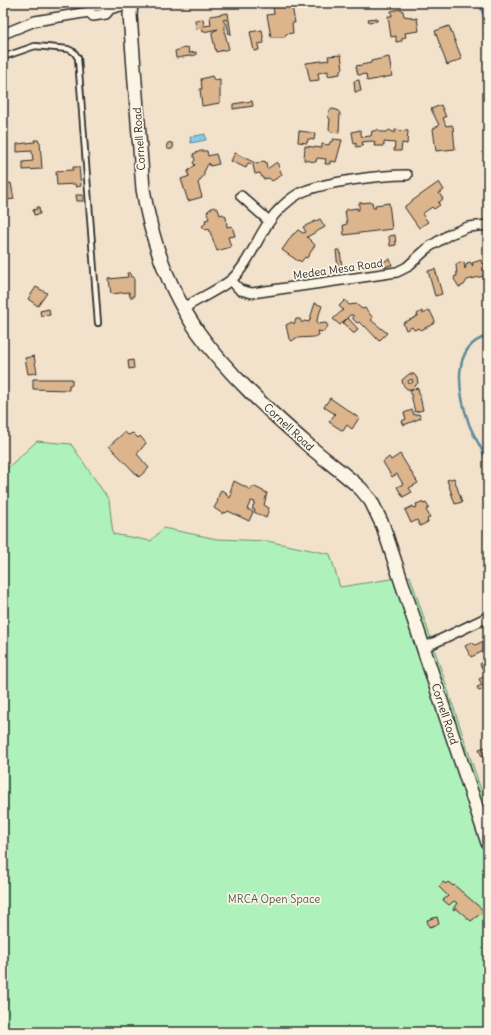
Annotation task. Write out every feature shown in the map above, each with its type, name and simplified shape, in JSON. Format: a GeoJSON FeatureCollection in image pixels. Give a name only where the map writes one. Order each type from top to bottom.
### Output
{"type":"FeatureCollection","features":[{"type":"Feature","properties":{"kind":"main road","name":"Cornell Road"},"geometry":{"type":"LineString","coordinates":[[131,3],[130,15],[143,189],[147,215],[164,266],[184,308],[198,331],[234,375],[290,428],[361,489],[371,501],[383,526],[488,843]]}},
{"type":"Feature","properties":{"kind":"street"},"geometry":{"type":"LineString","coordinates":[[3,34],[35,21],[89,12],[93,16],[106,14],[110,9],[131,3]]}},
{"type":"Feature","properties":{"kind":"street"},"geometry":{"type":"LineString","coordinates":[[184,308],[231,280],[246,260],[269,221],[282,207],[299,194],[317,187],[394,175],[407,175]]}},
{"type":"Feature","properties":{"kind":"street"},"geometry":{"type":"LineString","coordinates":[[241,196],[269,221]]}},
{"type":"Feature","properties":{"kind":"street","name":"Medea Mesa Road"},"geometry":{"type":"LineString","coordinates":[[231,280],[240,290],[252,292],[385,275],[407,267],[429,247],[450,234],[468,227],[488,224]]}},
{"type":"Feature","properties":{"kind":"street"},"geometry":{"type":"LineString","coordinates":[[423,648],[488,617]]}},
{"type":"Feature","properties":{"kind":"lane"},"geometry":{"type":"LineString","coordinates":[[3,57],[35,46],[68,49],[74,52],[78,58],[98,323]]}},
{"type":"Feature","properties":{"kind":"green space","name":"MRCA Open Space"},"geometry":{"type":"Polygon","coordinates":[[[37,441],[71,444],[109,500],[113,534],[151,541],[163,528],[217,539],[267,541],[330,554],[340,587],[410,576],[488,811],[488,1032],[3,1032],[3,472],[37,441]]]}},
{"type":"Feature","properties":{"kind":"water"},"geometry":{"type":"Polygon","coordinates":[[[205,134],[206,140],[191,143],[190,137],[205,134]]]}},
{"type":"Feature","properties":{"kind":"building"},"geometry":{"type":"Polygon","coordinates":[[[283,5],[284,7],[292,6],[295,23],[292,23],[293,33],[286,34],[285,37],[271,37],[267,15],[274,14],[273,6],[283,5]]]}},
{"type":"Feature","properties":{"kind":"building"},"geometry":{"type":"Polygon","coordinates":[[[401,9],[404,16],[411,17],[412,19],[417,18],[419,31],[405,33],[406,37],[402,38],[402,41],[396,42],[396,36],[391,37],[388,16],[392,16],[391,11],[401,9]]]}},
{"type":"Feature","properties":{"kind":"building"},"geometry":{"type":"Polygon","coordinates":[[[228,13],[231,34],[229,34],[226,19],[223,20],[225,23],[225,34],[229,49],[216,52],[212,32],[218,29],[203,32],[202,28],[196,29],[195,20],[203,19],[204,26],[211,25],[210,16],[228,13]]]}},
{"type":"Feature","properties":{"kind":"building"},"geometry":{"type":"Polygon","coordinates":[[[377,18],[377,21],[369,22],[368,19],[377,18]]]}},
{"type":"Feature","properties":{"kind":"building"},"geometry":{"type":"Polygon","coordinates":[[[449,26],[462,59],[447,65],[435,31],[449,26]]]}},
{"type":"Feature","properties":{"kind":"building"},"geometry":{"type":"Polygon","coordinates":[[[262,30],[264,43],[258,44],[259,50],[254,51],[250,32],[262,30]]]}},
{"type":"Feature","properties":{"kind":"building"},"geometry":{"type":"Polygon","coordinates":[[[188,47],[189,53],[196,52],[196,55],[176,58],[175,51],[188,47]]]}},
{"type":"Feature","properties":{"kind":"building"},"geometry":{"type":"Polygon","coordinates":[[[341,55],[343,69],[340,70],[340,74],[328,76],[328,71],[318,73],[319,80],[310,81],[306,63],[329,60],[328,56],[341,55]]]}},
{"type":"Feature","properties":{"kind":"building"},"geometry":{"type":"Polygon","coordinates":[[[389,57],[392,76],[367,81],[366,74],[358,75],[356,66],[389,57]]]}},
{"type":"Feature","properties":{"kind":"building"},"geometry":{"type":"Polygon","coordinates":[[[212,76],[214,80],[220,79],[220,103],[202,106],[200,89],[202,89],[201,79],[212,76]]]}},
{"type":"Feature","properties":{"kind":"building"},"geometry":{"type":"Polygon","coordinates":[[[359,80],[361,91],[355,92],[354,81],[359,80]]]}},
{"type":"Feature","properties":{"kind":"building"},"geometry":{"type":"Polygon","coordinates":[[[252,101],[253,106],[233,109],[233,104],[252,101]]]}},
{"type":"Feature","properties":{"kind":"building"},"geometry":{"type":"Polygon","coordinates":[[[441,105],[446,117],[443,118],[446,126],[452,125],[453,127],[455,149],[436,151],[433,129],[439,125],[431,109],[441,105]]]}},
{"type":"Feature","properties":{"kind":"building"},"geometry":{"type":"Polygon","coordinates":[[[332,109],[337,110],[340,113],[339,133],[331,132],[329,129],[330,119],[328,117],[329,111],[332,109]]]}},
{"type":"Feature","properties":{"kind":"building"},"geometry":{"type":"Polygon","coordinates":[[[377,129],[381,132],[387,132],[389,130],[395,133],[395,130],[408,131],[407,144],[402,143],[401,151],[394,151],[395,143],[384,142],[384,146],[374,146],[375,142],[372,141],[362,142],[363,146],[356,147],[352,132],[360,130],[362,137],[371,136],[372,131],[377,129]]]}},
{"type":"Feature","properties":{"kind":"building"},"geometry":{"type":"Polygon","coordinates":[[[299,131],[315,133],[314,140],[308,139],[307,143],[298,142],[299,131]]]}},
{"type":"Feature","properties":{"kind":"building"},"geometry":{"type":"Polygon","coordinates":[[[333,139],[342,140],[336,162],[330,161],[330,164],[325,164],[326,159],[317,158],[316,162],[304,160],[305,146],[322,148],[322,144],[329,145],[333,139]]]}},
{"type":"Feature","properties":{"kind":"building"},"geometry":{"type":"Polygon","coordinates":[[[34,140],[38,140],[40,142],[42,169],[23,170],[23,162],[33,161],[32,151],[17,152],[17,144],[35,142],[34,140]]]}},
{"type":"Feature","properties":{"kind":"building"},"geometry":{"type":"Polygon","coordinates":[[[170,142],[173,143],[173,149],[170,150],[167,149],[166,146],[167,143],[170,142]]]}},
{"type":"Feature","properties":{"kind":"building"},"geometry":{"type":"Polygon","coordinates":[[[201,151],[207,151],[208,156],[216,154],[219,164],[210,166],[209,163],[208,164],[204,175],[198,183],[202,197],[188,201],[181,179],[190,176],[188,175],[188,171],[195,165],[193,163],[195,160],[193,154],[201,151]]]}},
{"type":"Feature","properties":{"kind":"building"},"geometry":{"type":"Polygon","coordinates":[[[235,153],[257,164],[263,161],[266,162],[267,169],[277,162],[282,175],[272,181],[269,178],[263,179],[260,173],[255,174],[253,165],[248,163],[246,168],[231,161],[235,153]]]}},
{"type":"Feature","properties":{"kind":"building"},"geometry":{"type":"Polygon","coordinates":[[[73,167],[79,167],[81,186],[76,187],[75,184],[57,185],[56,171],[73,170],[73,167]]]}},
{"type":"Feature","properties":{"kind":"building"},"geometry":{"type":"Polygon","coordinates":[[[439,182],[444,190],[439,193],[443,199],[438,203],[440,205],[434,209],[432,207],[422,214],[428,222],[419,228],[405,206],[439,182]]]}},
{"type":"Feature","properties":{"kind":"building"},"geometry":{"type":"Polygon","coordinates":[[[11,183],[14,199],[6,200],[4,184],[11,183]]]}},
{"type":"Feature","properties":{"kind":"building"},"geometry":{"type":"Polygon","coordinates":[[[76,195],[83,195],[83,201],[77,201],[76,195]]]}},
{"type":"Feature","properties":{"kind":"building"},"geometry":{"type":"Polygon","coordinates":[[[372,202],[373,208],[376,208],[375,205],[389,203],[392,229],[344,235],[343,225],[347,224],[345,210],[357,208],[357,210],[359,210],[359,203],[372,202]]]}},
{"type":"Feature","properties":{"kind":"building"},"geometry":{"type":"Polygon","coordinates":[[[37,207],[39,207],[40,214],[34,215],[33,210],[37,209],[37,207]]]}},
{"type":"Feature","properties":{"kind":"building"},"geometry":{"type":"Polygon","coordinates":[[[214,207],[218,209],[220,215],[223,214],[226,217],[227,227],[232,226],[235,236],[228,237],[231,247],[217,251],[209,229],[206,230],[202,226],[206,223],[205,220],[209,219],[207,212],[214,207]]]}},
{"type":"Feature","properties":{"kind":"building"},"geometry":{"type":"Polygon","coordinates":[[[320,219],[325,227],[307,237],[315,245],[307,258],[305,257],[301,262],[282,250],[293,234],[298,230],[303,233],[306,232],[303,227],[320,219]]]}},
{"type":"Feature","properties":{"kind":"building"},"geometry":{"type":"Polygon","coordinates":[[[395,235],[396,245],[390,246],[389,236],[395,235]]]}},
{"type":"Feature","properties":{"kind":"building"},"geometry":{"type":"Polygon","coordinates":[[[336,250],[340,250],[342,268],[338,268],[336,250]]]}},
{"type":"Feature","properties":{"kind":"building"},"geometry":{"type":"Polygon","coordinates":[[[390,259],[392,265],[384,267],[382,262],[390,259]]]}},
{"type":"Feature","properties":{"kind":"building"},"geometry":{"type":"Polygon","coordinates":[[[481,260],[482,264],[488,263],[488,275],[467,280],[464,285],[459,287],[454,279],[455,276],[457,276],[456,264],[464,262],[465,269],[467,263],[470,262],[473,266],[472,263],[481,260]]]}},
{"type":"Feature","properties":{"kind":"building"},"geometry":{"type":"Polygon","coordinates":[[[435,269],[442,294],[435,296],[428,271],[435,269]]]}},
{"type":"Feature","properties":{"kind":"building"},"geometry":{"type":"Polygon","coordinates":[[[127,273],[130,273],[131,277],[134,277],[134,297],[130,297],[129,292],[111,294],[109,279],[128,277],[127,273]]]}},
{"type":"Feature","properties":{"kind":"building"},"geometry":{"type":"Polygon","coordinates":[[[36,287],[47,293],[38,306],[28,299],[36,287]]]}},
{"type":"Feature","properties":{"kind":"building"},"geometry":{"type":"Polygon","coordinates":[[[345,300],[349,305],[356,304],[362,309],[365,308],[373,318],[371,320],[387,333],[379,341],[365,326],[364,327],[359,322],[357,323],[353,319],[353,315],[350,315],[340,325],[333,319],[343,310],[339,306],[345,300]]]}},
{"type":"Feature","properties":{"kind":"building"},"geometry":{"type":"Polygon","coordinates":[[[315,303],[322,306],[317,324],[326,323],[328,326],[323,332],[318,331],[319,335],[315,337],[296,338],[292,341],[289,339],[286,325],[292,322],[294,324],[296,319],[300,319],[302,323],[304,321],[309,322],[315,303]]]}},
{"type":"Feature","properties":{"kind":"building"},"geometry":{"type":"Polygon","coordinates":[[[49,309],[50,315],[41,316],[40,311],[49,309]]]}},
{"type":"Feature","properties":{"kind":"building"},"geometry":{"type":"Polygon","coordinates":[[[422,311],[423,314],[430,311],[435,321],[433,324],[421,330],[419,328],[414,330],[412,327],[406,330],[403,323],[418,316],[417,314],[422,311]]]}},
{"type":"Feature","properties":{"kind":"building"},"geometry":{"type":"Polygon","coordinates":[[[348,318],[358,329],[355,333],[353,333],[343,323],[348,318]]]}},
{"type":"Feature","properties":{"kind":"building"},"geometry":{"type":"Polygon","coordinates":[[[34,356],[37,373],[28,374],[25,358],[34,356]]]}},
{"type":"Feature","properties":{"kind":"building"},"geometry":{"type":"Polygon","coordinates":[[[133,360],[134,368],[129,369],[128,361],[133,360]]]}},
{"type":"Feature","properties":{"kind":"building"},"geometry":{"type":"Polygon","coordinates":[[[409,374],[414,374],[418,383],[412,389],[407,389],[403,385],[402,380],[409,374]],[[412,379],[408,381],[409,384],[413,382],[412,379]]]}},
{"type":"Feature","properties":{"kind":"building"},"geometry":{"type":"Polygon","coordinates":[[[33,379],[72,379],[72,385],[69,385],[69,390],[33,389],[33,379]]]}},
{"type":"Feature","properties":{"kind":"building"},"geometry":{"type":"Polygon","coordinates":[[[418,388],[423,410],[415,412],[410,390],[418,388]]]}},
{"type":"Feature","properties":{"kind":"building"},"geometry":{"type":"Polygon","coordinates":[[[486,397],[488,399],[488,406],[483,400],[486,397]]]}},
{"type":"Feature","properties":{"kind":"building"},"geometry":{"type":"Polygon","coordinates":[[[330,398],[359,418],[352,429],[347,425],[343,431],[329,422],[335,414],[324,407],[330,398]]]}},
{"type":"Feature","properties":{"kind":"building"},"geometry":{"type":"Polygon","coordinates":[[[412,410],[414,415],[419,414],[421,418],[404,425],[402,421],[406,419],[404,413],[412,410]]]}},
{"type":"Feature","properties":{"kind":"building"},"geometry":{"type":"Polygon","coordinates":[[[125,432],[128,435],[133,433],[138,438],[140,436],[146,443],[137,454],[149,468],[139,477],[109,446],[125,432]]]}},
{"type":"Feature","properties":{"kind":"building"},"geometry":{"type":"Polygon","coordinates":[[[400,454],[418,483],[409,488],[412,492],[403,497],[397,487],[403,484],[397,474],[392,477],[383,462],[389,457],[391,460],[400,454]]]}},
{"type":"Feature","properties":{"kind":"building"},"geometry":{"type":"Polygon","coordinates":[[[454,478],[462,502],[455,504],[447,480],[454,478]]]}},
{"type":"Feature","properties":{"kind":"building"},"geometry":{"type":"Polygon","coordinates":[[[234,481],[251,490],[252,487],[255,487],[267,493],[264,505],[269,508],[266,518],[254,512],[255,510],[252,509],[255,502],[251,501],[247,509],[253,512],[249,521],[228,511],[226,513],[224,512],[223,514],[214,508],[221,490],[227,493],[226,495],[230,498],[232,493],[230,492],[234,481]]]}},
{"type":"Feature","properties":{"kind":"building"},"geometry":{"type":"Polygon","coordinates":[[[422,502],[423,504],[426,503],[429,508],[426,510],[430,517],[427,519],[428,522],[420,526],[417,520],[411,523],[405,510],[413,506],[414,508],[417,507],[416,504],[422,502]]]}},
{"type":"Feature","properties":{"kind":"building"},"geometry":{"type":"Polygon","coordinates":[[[486,640],[488,649],[471,657],[465,646],[472,642],[475,645],[486,640]]]}},
{"type":"Feature","properties":{"kind":"building"},"geometry":{"type":"Polygon","coordinates":[[[488,658],[488,687],[479,691],[477,687],[482,685],[479,679],[486,676],[480,664],[488,658]]]}},
{"type":"Feature","properties":{"kind":"building"},"geometry":{"type":"Polygon","coordinates":[[[488,746],[488,756],[482,757],[479,749],[488,746]]]}},
{"type":"Feature","properties":{"kind":"building"},"geometry":{"type":"Polygon","coordinates":[[[443,882],[446,884],[448,882],[453,886],[454,885],[484,911],[471,921],[456,908],[454,910],[453,909],[457,903],[454,901],[449,905],[443,900],[448,896],[439,887],[443,882]]]}},
{"type":"Feature","properties":{"kind":"building"},"geometry":{"type":"Polygon","coordinates":[[[437,917],[439,924],[429,927],[427,920],[437,917]]]}},
{"type":"Feature","properties":{"kind":"waterway"},"geometry":{"type":"LineString","coordinates":[[479,3],[488,26]]}},
{"type":"Feature","properties":{"kind":"waterway"},"geometry":{"type":"LineString","coordinates":[[488,336],[476,341],[467,350],[462,361],[460,373],[460,386],[465,412],[471,429],[488,463]]}}]}
